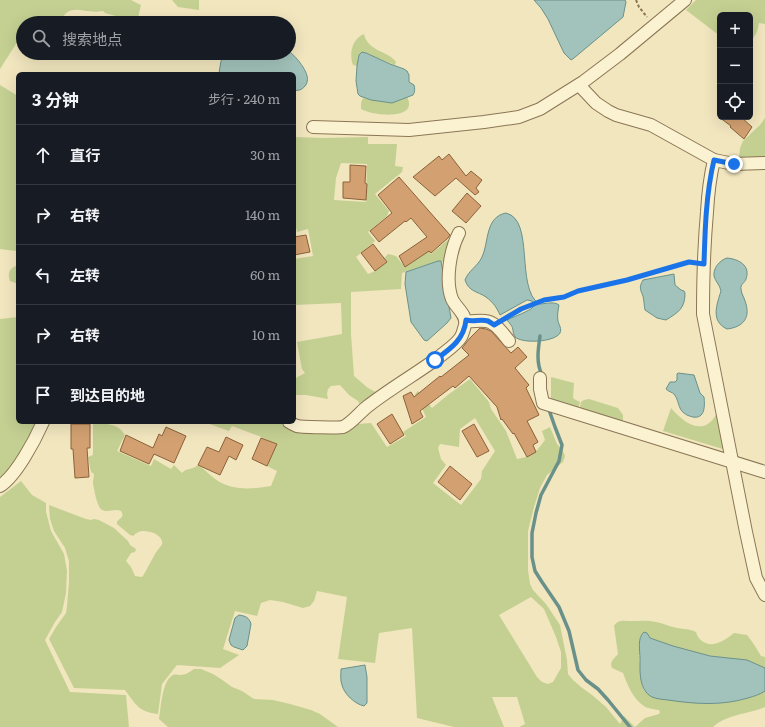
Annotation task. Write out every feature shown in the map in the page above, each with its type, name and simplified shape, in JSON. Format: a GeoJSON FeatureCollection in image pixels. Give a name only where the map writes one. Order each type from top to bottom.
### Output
{"type":"FeatureCollection","features":[{"type":"Feature","properties":{"kind":"street"},"geometry":{"type":"LineString","coordinates":[[313,127],[409,130],[519,117],[540,109],[579,85],[620,54],[685,0]]}},
{"type":"Feature","properties":{"kind":"street"},"geometry":{"type":"LineString","coordinates":[[579,85],[596,103],[608,111],[616,115],[651,125],[714,160],[734,164],[765,163]]}},
{"type":"Feature","properties":{"kind":"street"},"geometry":{"type":"LineString","coordinates":[[714,160],[710,177],[705,226],[703,314],[756,578],[765,595]]}},
{"type":"Feature","properties":{"kind":"street"},"geometry":{"type":"LineString","coordinates":[[293,424],[297,426],[342,427],[353,420],[367,406],[424,368],[462,336],[466,320],[464,314],[450,294],[449,286],[450,263],[459,233]]}},
{"type":"Feature","properties":{"kind":"street"},"geometry":{"type":"LineString","coordinates":[[466,320],[471,322],[488,321],[494,325],[509,341]]}},
{"type":"Feature","properties":{"kind":"street"},"geometry":{"type":"LineString","coordinates":[[540,378],[540,389],[543,403],[765,472]]}},
{"type":"Feature","properties":{"kind":"street"},"geometry":{"type":"LineString","coordinates":[[0,486],[6,483],[14,473],[38,433],[41,424]]}},
{"type":"Feature","properties":{"kind":"path"},"geometry":{"type":"LineString","coordinates":[[636,0],[644,14],[655,25]]}},
{"type":"Feature","properties":{"kind":"path"},"geometry":{"type":"LineString","coordinates":[[494,325],[521,309],[544,300],[564,297],[578,291],[627,280],[689,262],[704,264]]}},
{"type":"Feature","properties":{"kind":"green space"},"geometry":{"type":"Polygon","coordinates":[[[0,0],[131,0],[141,5],[138,16],[116,16],[103,11],[96,12],[73,10],[63,16],[16,16],[16,44],[0,69],[0,0]]]}},
{"type":"Feature","properties":{"kind":"green space"},"geometry":{"type":"Polygon","coordinates":[[[172,0],[199,0],[199,10],[178,7],[172,0]]]}},
{"type":"Feature","properties":{"kind":"green space"},"geometry":{"type":"Polygon","coordinates":[[[696,0],[765,0],[765,24],[759,23],[757,32],[753,38],[753,12],[717,12],[717,34],[686,10],[696,0]]]}},
{"type":"Feature","properties":{"kind":"green space"},"geometry":{"type":"Polygon","coordinates":[[[364,34],[366,40],[374,48],[393,58],[396,62],[395,65],[366,53],[359,55],[357,66],[353,65],[351,56],[352,47],[357,39],[364,34]]]}},
{"type":"Feature","properties":{"kind":"green space"},"geometry":{"type":"Polygon","coordinates":[[[0,85],[16,95],[16,251],[0,249],[0,85]]]}},
{"type":"Feature","properties":{"kind":"green space"},"geometry":{"type":"Polygon","coordinates":[[[407,97],[409,102],[408,108],[404,112],[397,114],[389,115],[373,113],[361,109],[363,98],[383,102],[398,101],[407,97]]]}},
{"type":"Feature","properties":{"kind":"green space"},"geometry":{"type":"Polygon","coordinates":[[[765,118],[765,161],[739,158],[740,148],[743,141],[760,125],[765,118]]]}},
{"type":"Feature","properties":{"kind":"green space"},"geometry":{"type":"Polygon","coordinates":[[[296,137],[368,137],[368,144],[397,144],[395,166],[403,167],[402,172],[375,194],[389,211],[387,216],[368,232],[375,241],[356,257],[368,274],[375,271],[387,262],[384,258],[388,254],[396,256],[405,267],[429,251],[431,254],[449,239],[452,240],[446,262],[438,261],[402,273],[401,289],[351,292],[351,334],[354,376],[368,388],[380,394],[361,407],[358,401],[349,395],[340,385],[331,386],[328,389],[328,399],[306,395],[296,395],[296,378],[305,373],[302,369],[297,342],[342,334],[341,303],[296,305],[296,259],[313,256],[308,229],[297,232],[296,137]],[[341,163],[336,178],[334,200],[366,202],[367,164],[341,163]]]}},
{"type":"Feature","properties":{"kind":"green space"},"geometry":{"type":"Polygon","coordinates":[[[16,266],[16,283],[10,281],[9,273],[16,266]]]}},
{"type":"Feature","properties":{"kind":"green space"},"geometry":{"type":"Polygon","coordinates":[[[16,317],[16,424],[38,424],[29,442],[0,483],[0,319],[16,317]]]}},
{"type":"Feature","properties":{"kind":"green space"},"geometry":{"type":"Polygon","coordinates":[[[551,377],[574,383],[573,397],[580,402],[578,410],[551,402],[551,377]]]}},
{"type":"Feature","properties":{"kind":"green space"},"geometry":{"type":"Polygon","coordinates":[[[470,379],[489,402],[491,409],[506,431],[517,459],[527,457],[536,451],[545,440],[542,431],[550,427],[557,444],[562,449],[565,456],[563,462],[547,475],[540,488],[534,507],[528,531],[528,570],[530,584],[560,625],[567,660],[568,674],[581,687],[606,707],[620,724],[624,716],[635,727],[519,727],[525,724],[517,697],[492,697],[504,727],[454,727],[417,718],[412,628],[379,633],[375,663],[338,659],[347,597],[317,591],[314,601],[310,606],[303,608],[270,600],[261,603],[257,616],[235,611],[223,649],[239,655],[220,668],[177,665],[162,684],[158,714],[146,712],[138,707],[125,690],[74,688],[49,639],[66,613],[69,582],[69,561],[65,548],[54,531],[50,519],[49,505],[86,519],[99,520],[114,528],[128,541],[130,545],[136,549],[135,552],[131,553],[126,561],[131,567],[135,576],[143,576],[155,554],[162,545],[162,540],[152,532],[142,531],[133,536],[130,535],[117,524],[122,516],[121,511],[104,511],[100,508],[93,486],[94,474],[91,472],[88,457],[93,455],[93,424],[111,425],[119,428],[125,435],[117,451],[151,466],[154,459],[171,469],[174,465],[182,473],[198,465],[215,479],[224,484],[237,488],[257,488],[271,486],[277,471],[267,466],[276,444],[232,426],[229,431],[210,424],[286,424],[295,429],[371,423],[387,447],[406,436],[403,432],[426,417],[415,394],[418,391],[432,408],[470,379]],[[475,418],[460,429],[459,447],[440,444],[438,448],[441,459],[446,465],[433,483],[461,505],[481,479],[482,471],[495,451],[475,418]],[[531,597],[499,615],[537,677],[542,682],[548,684],[553,682],[561,668],[561,652],[544,609],[531,597]]]}},
{"type":"Feature","properties":{"kind":"green space"},"geometry":{"type":"Polygon","coordinates":[[[589,399],[618,408],[623,415],[623,421],[580,409],[581,402],[589,399]]]}},
{"type":"Feature","properties":{"kind":"green space"},"geometry":{"type":"Polygon","coordinates":[[[671,408],[682,419],[694,426],[706,425],[712,421],[717,413],[726,450],[663,431],[671,408]]]}},
{"type":"Feature","properties":{"kind":"green space"},"geometry":{"type":"Polygon","coordinates":[[[21,481],[32,495],[46,503],[46,512],[51,531],[64,554],[67,571],[66,593],[62,612],[45,640],[70,692],[126,695],[129,727],[0,727],[0,497],[21,481]]]}},
{"type":"Feature","properties":{"kind":"green space"},"geometry":{"type":"Polygon","coordinates":[[[619,621],[647,621],[687,629],[696,632],[697,636],[702,641],[709,644],[720,642],[734,633],[747,635],[761,656],[765,657],[765,668],[747,660],[710,656],[673,646],[650,638],[647,633],[641,635],[639,655],[642,685],[646,693],[655,698],[708,704],[738,701],[765,691],[765,707],[725,719],[713,727],[635,727],[645,718],[659,714],[660,712],[659,710],[647,708],[640,703],[631,691],[623,673],[612,668],[611,666],[614,658],[618,654],[614,626],[619,621]]]}},
{"type":"Feature","properties":{"kind":"green space"},"geometry":{"type":"Polygon","coordinates":[[[194,669],[201,669],[213,674],[232,687],[242,691],[254,699],[273,700],[311,710],[320,714],[338,727],[168,727],[159,719],[166,682],[173,675],[184,674],[194,669]]]}},
{"type":"Feature","properties":{"kind":"water"},"geometry":{"type":"Polygon","coordinates":[[[534,0],[625,0],[626,2],[623,17],[571,60],[564,53],[548,19],[534,0]]]}},
{"type":"Feature","properties":{"kind":"water"},"geometry":{"type":"Polygon","coordinates":[[[362,52],[407,71],[409,75],[409,82],[414,85],[415,90],[413,95],[392,103],[371,100],[360,96],[358,94],[356,81],[359,55],[362,52]]]}},
{"type":"Feature","properties":{"kind":"water"},"geometry":{"type":"Polygon","coordinates":[[[296,58],[306,72],[307,82],[303,88],[296,90],[296,72],[219,72],[221,61],[296,60],[296,58]]]}},
{"type":"Feature","properties":{"kind":"water"},"geometry":{"type":"Polygon","coordinates":[[[506,213],[515,218],[520,228],[523,240],[528,284],[532,295],[539,304],[552,303],[559,305],[558,321],[561,332],[552,338],[539,341],[525,341],[515,337],[512,326],[507,320],[531,309],[533,307],[532,301],[527,300],[500,315],[491,301],[471,289],[465,280],[482,257],[494,219],[499,215],[506,213]]]}},
{"type":"Feature","properties":{"kind":"water"},"geometry":{"type":"Polygon","coordinates":[[[727,258],[739,261],[747,270],[746,279],[741,287],[741,292],[745,300],[747,312],[745,320],[742,323],[733,328],[727,329],[718,322],[716,312],[721,291],[714,273],[718,265],[727,258]]]}},
{"type":"Feature","properties":{"kind":"water"},"geometry":{"type":"Polygon","coordinates":[[[441,261],[451,318],[427,341],[424,340],[411,322],[405,284],[406,272],[441,261]]]}},
{"type":"Feature","properties":{"kind":"water"},"geometry":{"type":"Polygon","coordinates":[[[674,274],[675,285],[685,293],[684,302],[678,312],[666,320],[657,318],[645,310],[640,286],[643,280],[674,274]]]}},
{"type":"Feature","properties":{"kind":"water"},"geometry":{"type":"Polygon","coordinates":[[[678,373],[694,375],[700,393],[704,397],[704,408],[700,416],[693,417],[685,414],[674,394],[666,389],[670,382],[675,382],[677,380],[678,373]]]}},
{"type":"Feature","properties":{"kind":"water"},"geometry":{"type":"Polygon","coordinates":[[[239,615],[246,617],[251,624],[247,646],[243,650],[231,645],[229,640],[235,618],[239,615]]]}},
{"type":"Feature","properties":{"kind":"water"},"geometry":{"type":"Polygon","coordinates":[[[644,632],[647,633],[650,638],[673,646],[710,656],[747,660],[765,668],[765,691],[738,701],[708,704],[659,699],[653,697],[648,694],[644,688],[640,676],[640,637],[644,632]]]}},
{"type":"Feature","properties":{"kind":"water"},"geometry":{"type":"Polygon","coordinates":[[[365,665],[367,677],[367,703],[364,706],[354,701],[345,692],[341,683],[341,669],[365,665]]]}},
{"type":"Feature","properties":{"kind":"building"},"geometry":{"type":"Polygon","coordinates":[[[723,120],[744,120],[752,127],[744,139],[730,127],[731,126],[723,120]]]}},
{"type":"Feature","properties":{"kind":"building"},"geometry":{"type":"Polygon","coordinates":[[[449,154],[466,176],[471,171],[482,180],[476,188],[479,192],[475,195],[456,178],[435,196],[413,177],[439,156],[442,160],[449,154]]]}},
{"type":"Feature","properties":{"kind":"building"},"geometry":{"type":"Polygon","coordinates":[[[350,165],[366,166],[366,200],[343,198],[343,182],[350,182],[350,165]]]}},
{"type":"Feature","properties":{"kind":"building"},"geometry":{"type":"Polygon","coordinates":[[[399,177],[450,235],[431,253],[429,251],[405,267],[399,256],[427,237],[411,218],[379,242],[370,231],[392,213],[378,195],[399,177]]]}},
{"type":"Feature","properties":{"kind":"building"},"geometry":{"type":"Polygon","coordinates":[[[467,193],[481,206],[466,223],[452,211],[467,193]]]}},
{"type":"Feature","properties":{"kind":"building"},"geometry":{"type":"Polygon","coordinates":[[[306,235],[310,252],[296,255],[296,237],[306,235]]]}},
{"type":"Feature","properties":{"kind":"building"},"geometry":{"type":"Polygon","coordinates":[[[373,244],[387,262],[375,271],[361,253],[373,244]]]}},
{"type":"Feature","properties":{"kind":"building"},"geometry":{"type":"Polygon","coordinates":[[[480,328],[491,331],[511,353],[518,347],[527,357],[515,368],[529,385],[526,388],[539,415],[527,421],[538,442],[533,445],[536,452],[527,457],[514,433],[513,434],[502,419],[501,420],[497,407],[469,376],[455,388],[453,386],[420,411],[423,417],[412,424],[403,396],[411,392],[414,397],[469,355],[462,348],[480,328]]]}},
{"type":"Feature","properties":{"kind":"building"},"geometry":{"type":"Polygon","coordinates":[[[392,414],[404,435],[390,444],[377,424],[392,414]]]}},
{"type":"Feature","properties":{"kind":"building"},"geometry":{"type":"Polygon","coordinates":[[[71,424],[90,424],[90,448],[87,448],[89,477],[75,478],[73,449],[71,449],[71,424]]]}},
{"type":"Feature","properties":{"kind":"building"},"geometry":{"type":"Polygon","coordinates":[[[474,424],[489,451],[477,457],[462,431],[474,424]]]}},
{"type":"Feature","properties":{"kind":"building"},"geometry":{"type":"Polygon","coordinates":[[[166,427],[186,436],[174,463],[154,454],[149,464],[120,451],[126,435],[153,448],[159,434],[162,436],[166,427]]]}},
{"type":"Feature","properties":{"kind":"building"},"geometry":{"type":"Polygon","coordinates":[[[226,437],[243,445],[236,460],[229,456],[220,475],[198,465],[207,447],[219,452],[226,437]]]}},
{"type":"Feature","properties":{"kind":"building"},"geometry":{"type":"Polygon","coordinates":[[[261,438],[277,444],[267,466],[252,459],[261,438]]]}},
{"type":"Feature","properties":{"kind":"building"},"geometry":{"type":"Polygon","coordinates":[[[450,466],[472,484],[460,500],[438,482],[450,466]]]}},
{"type":"Feature","properties":{"kind":"waterway"},"geometry":{"type":"LineString","coordinates":[[540,336],[538,361],[542,375]]}},
{"type":"Feature","properties":{"kind":"waterway"},"geometry":{"type":"LineString","coordinates":[[548,407],[562,445],[559,461],[541,495],[536,513],[532,533],[532,557],[535,571],[559,607],[569,631],[578,670],[586,680],[598,689],[630,727]]}},
{"type":"Feature","properties":{"kind":"route"},"geometry":{"type":"LineString","coordinates":[[435,360],[462,336],[466,320],[471,322],[488,321],[494,325],[521,309],[544,300],[564,297],[578,291],[627,280],[689,262],[704,264],[705,226],[710,177],[714,160],[734,164]]}}]}
